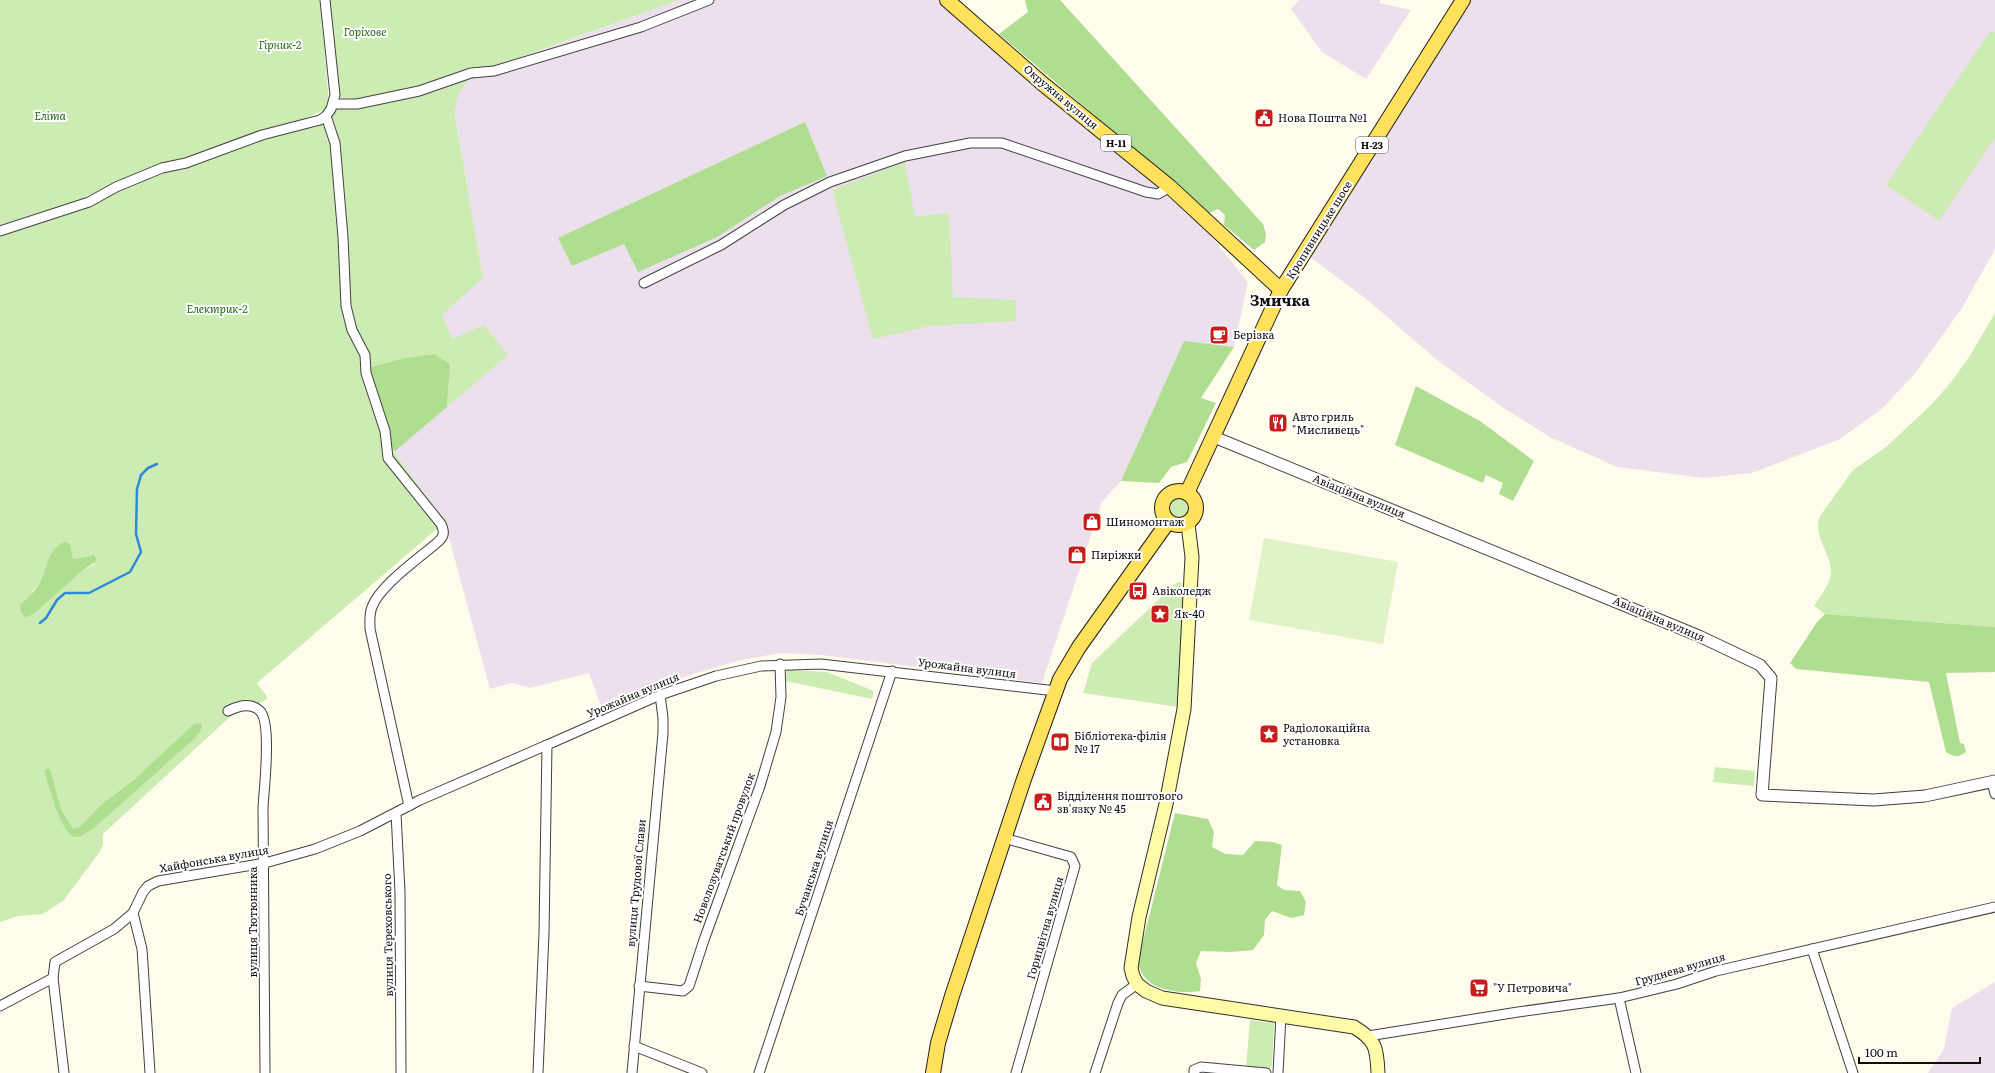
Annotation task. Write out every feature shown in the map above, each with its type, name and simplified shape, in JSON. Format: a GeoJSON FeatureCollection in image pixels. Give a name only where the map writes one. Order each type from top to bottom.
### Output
{"type":"FeatureCollection","features":[{"type":"Feature","properties":{"kind":"main road","name":"Окружна вулиця"},"geometry":{"type":"LineString","coordinates":[[947,0],[1044,84],[1170,187],[1281,290]]}},
{"type":"Feature","properties":{"kind":"main road","name":"Кропивницьке шосе"},"geometry":{"type":"LineString","coordinates":[[1187,493],[1281,290],[1463,0]]}},
{"type":"Feature","properties":{"kind":"main road"},"geometry":{"type":"LineString","coordinates":[[1179,491],[1187,493],[1194,499],[1196,508],[1194,518],[1188,524],[1177,526],[1168,522],[1163,516],[1161,507],[1164,499],[1170,493],[1179,491]]}},
{"type":"Feature","properties":{"kind":"main road"},"geometry":{"type":"LineString","coordinates":[[932,1073],[942,1028],[1004,838],[1060,679],[1079,647],[1168,522]]}},
{"type":"Feature","properties":{"kind":"main road"},"geometry":{"type":"LineString","coordinates":[[1188,524],[1192,557],[1184,709],[1166,804],[1132,952],[1131,968],[1133,976],[1138,984],[1146,991],[1162,998],[1354,1027],[1368,1036],[1374,1045],[1377,1057],[1378,1073]]}},
{"type":"Feature","properties":{"kind":"street"},"geometry":{"type":"LineString","coordinates":[[0,231],[89,202],[116,187],[162,168],[186,163],[262,135],[307,124],[326,116],[334,104],[335,95],[326,0]]}},
{"type":"Feature","properties":{"kind":"street"},"geometry":{"type":"LineString","coordinates":[[334,104],[360,103],[419,91],[471,72],[494,72],[641,27],[709,0]]}},
{"type":"Feature","properties":{"kind":"street"},"geometry":{"type":"LineString","coordinates":[[326,116],[335,143],[346,306],[352,330],[365,356],[366,373],[385,431],[388,458],[441,524],[444,530],[444,534],[440,541],[380,594],[371,608],[370,629],[409,806]]}},
{"type":"Feature","properties":{"kind":"street"},"geometry":{"type":"LineString","coordinates":[[644,283],[721,245],[784,205],[830,182],[905,156],[970,143],[1002,143],[1146,192],[1158,194],[1170,187]]}},
{"type":"Feature","properties":{"kind":"street","name":"Авіаційна вулиця"},"geometry":{"type":"LineString","coordinates":[[1214,437],[1699,636],[1760,665],[1771,678],[1762,795],[1874,800],[1925,796],[1994,782]]}},
{"type":"Feature","properties":{"kind":"street","name":"Урожайна вулиця"},"geometry":{"type":"LineString","coordinates":[[547,745],[660,695],[739,669],[780,664],[821,664],[1056,691]]}},
{"type":"Feature","properties":{"kind":"street","name":"Новолозуватський провулок"},"geometry":{"type":"LineString","coordinates":[[638,986],[683,991],[689,986],[704,940],[760,786],[776,732],[781,696],[780,664]]}},
{"type":"Feature","properties":{"kind":"street","name":"Бучанська вулиця"},"geometry":{"type":"LineString","coordinates":[[759,1073],[892,671]]}},
{"type":"Feature","properties":{"kind":"street","name":"вулиця Трудової Слави"},"geometry":{"type":"LineString","coordinates":[[632,1073],[638,986],[663,733],[660,695]]}},
{"type":"Feature","properties":{"kind":"street","name":"вулиця Тютюнника"},"geometry":{"type":"LineString","coordinates":[[228,712],[240,706],[254,708],[260,711],[265,723],[266,768],[263,807],[265,1073]]}},
{"type":"Feature","properties":{"kind":"street"},"geometry":{"type":"LineString","coordinates":[[396,813],[547,745],[544,933],[538,1073]]}},
{"type":"Feature","properties":{"kind":"street"},"geometry":{"type":"LineString","coordinates":[[1994,782],[1995,794]]}},
{"type":"Feature","properties":{"kind":"street","name":"Хайфонська вулиця"},"geometry":{"type":"LineString","coordinates":[[133,913],[143,892],[148,886],[158,881],[264,863],[315,849],[336,842],[396,813]]}},
{"type":"Feature","properties":{"kind":"street","name":"вулиця Тереховського"},"geometry":{"type":"LineString","coordinates":[[396,813],[401,940],[401,1073]]}},
{"type":"Feature","properties":{"kind":"street","name":"Горицвітна вулиця"},"geometry":{"type":"LineString","coordinates":[[1004,838],[1071,857],[1075,866],[1016,1073]]}},
{"type":"Feature","properties":{"kind":"street","name":"Груднева вулиця"},"geometry":{"type":"LineString","coordinates":[[1368,1036],[1518,1012],[1619,998],[1677,984],[1716,971],[1995,907]]}},
{"type":"Feature","properties":{"kind":"street"},"geometry":{"type":"LineString","coordinates":[[64,1073],[53,978],[54,966],[57,960],[114,929],[133,913],[142,949],[150,1073]]}},
{"type":"Feature","properties":{"kind":"street"},"geometry":{"type":"LineString","coordinates":[[1812,949],[1852,1073]]}},
{"type":"Feature","properties":{"kind":"street"},"geometry":{"type":"LineString","coordinates":[[0,1006],[53,978]]}},
{"type":"Feature","properties":{"kind":"street"},"geometry":{"type":"LineString","coordinates":[[1095,1073],[1118,1003],[1122,995],[1138,984]]}},
{"type":"Feature","properties":{"kind":"street"},"geometry":{"type":"LineString","coordinates":[[1619,998],[1636,1073]]}},
{"type":"Feature","properties":{"kind":"street"},"geometry":{"type":"LineString","coordinates":[[1278,1073],[1281,1016]]}},
{"type":"Feature","properties":{"kind":"street"},"geometry":{"type":"LineString","coordinates":[[634,1046],[702,1073]]}},
{"type":"Feature","properties":{"kind":"street"},"geometry":{"type":"LineString","coordinates":[[1194,1073],[1194,1070],[1201,1067],[1266,1073]]}},
{"type":"Feature","properties":{"kind":"shaded area"},"geometry":{"type":"Polygon","coordinates":[[[679,0],[938,0],[1041,90],[1191,211],[1248,282],[1234,347],[1184,342],[1121,481],[1102,502],[1042,683],[822,655],[781,653],[741,660],[693,674],[602,709],[589,673],[530,688],[512,683],[490,689],[445,523],[394,452],[507,355],[452,339],[441,315],[483,278],[455,115],[457,96],[463,85],[473,75],[679,0]]]}},
{"type":"Feature","properties":{"kind":"shaded area"},"geometry":{"type":"Polygon","coordinates":[[[1299,0],[1380,0],[1380,3],[1411,10],[1366,79],[1322,52],[1291,9],[1299,0]]]}},
{"type":"Feature","properties":{"kind":"shaded area"},"geometry":{"type":"Polygon","coordinates":[[[1471,0],[1995,0],[1995,249],[1962,308],[1916,372],[1883,408],[1840,439],[1752,473],[1704,478],[1617,467],[1550,437],[1505,409],[1437,360],[1365,298],[1310,257],[1471,0]]]}},
{"type":"Feature","properties":{"kind":"shaded area"},"geometry":{"type":"Polygon","coordinates":[[[1995,982],[1995,1073],[1928,1073],[1944,1049],[1952,1008],[1995,982]]]}},
{"type":"Feature","properties":{"kind":"green space"},"geometry":{"type":"Polygon","coordinates":[[[0,0],[320,0],[329,102],[328,108],[300,121],[260,131],[185,161],[158,166],[112,183],[78,201],[0,226],[0,0]]]}},
{"type":"Feature","properties":{"kind":"green space","name":"Горіхове"},"geometry":{"type":"Polygon","coordinates":[[[329,0],[679,0],[485,70],[419,88],[359,100],[338,97],[329,0]]]}},
{"type":"Feature","properties":{"kind":"green space"},"geometry":{"type":"Polygon","coordinates":[[[1025,0],[1060,0],[1263,224],[1266,234],[1265,242],[1254,250],[1224,225],[1225,215],[1218,209],[1209,213],[999,34],[1028,12],[1025,0]]]}},
{"type":"Feature","properties":{"kind":"green space"},"geometry":{"type":"Polygon","coordinates":[[[1991,30],[1995,33],[1995,138],[1939,221],[1886,185],[1991,30]]]}},
{"type":"Feature","properties":{"kind":"green space"},"geometry":{"type":"Polygon","coordinates":[[[473,75],[465,84],[460,93],[455,115],[483,278],[442,315],[452,339],[484,325],[508,355],[447,407],[449,382],[434,354],[405,358],[371,367],[369,354],[355,329],[349,306],[330,116],[337,107],[473,75]]]}},
{"type":"Feature","properties":{"kind":"green space","name":"Електрик-2"},"geometry":{"type":"Polygon","coordinates":[[[324,122],[332,143],[341,273],[361,356],[362,378],[381,435],[385,459],[394,452],[445,522],[257,683],[268,698],[255,707],[232,715],[103,834],[103,844],[99,853],[63,901],[43,914],[18,916],[0,922],[0,234],[138,181],[187,167],[261,138],[324,122]],[[66,541],[60,544],[50,558],[42,580],[32,593],[26,618],[35,613],[83,570],[95,564],[94,555],[73,559],[70,544],[66,541]]]}},
{"type":"Feature","properties":{"kind":"green space"},"geometry":{"type":"Polygon","coordinates":[[[805,122],[827,176],[780,196],[717,237],[638,272],[624,244],[572,266],[558,238],[805,122]]]}},
{"type":"Feature","properties":{"kind":"green space"},"geometry":{"type":"Polygon","coordinates":[[[905,162],[915,217],[949,213],[953,297],[1016,300],[1016,321],[930,326],[873,339],[832,190],[905,162]]]}},
{"type":"Feature","properties":{"kind":"green space"},"geometry":{"type":"Polygon","coordinates":[[[1995,313],[1995,627],[1825,614],[1814,606],[1827,586],[1831,573],[1829,559],[1818,531],[1820,516],[1853,470],[1886,447],[1932,404],[1952,381],[1971,354],[1995,313]]]}},
{"type":"Feature","properties":{"kind":"green space"},"geometry":{"type":"Polygon","coordinates":[[[1184,341],[1234,347],[1201,398],[1216,403],[1187,462],[1171,467],[1159,483],[1121,481],[1184,341]]]}},
{"type":"Feature","properties":{"kind":"green space"},"geometry":{"type":"Polygon","coordinates":[[[434,354],[450,364],[447,407],[394,452],[390,444],[370,373],[371,367],[405,358],[434,354]]]}},
{"type":"Feature","properties":{"kind":"green space"},"geometry":{"type":"Polygon","coordinates":[[[1416,386],[1480,421],[1534,461],[1513,501],[1499,494],[1503,483],[1486,475],[1483,483],[1395,445],[1416,386]]]}},
{"type":"Feature","properties":{"kind":"green space"},"geometry":{"type":"Polygon","coordinates":[[[1179,497],[1187,500],[1190,508],[1187,516],[1179,519],[1171,516],[1168,508],[1171,500],[1179,497]]]}},
{"type":"Feature","properties":{"kind":"green space"},"geometry":{"type":"Polygon","coordinates":[[[1264,538],[1398,562],[1383,644],[1249,620],[1264,538]]]}},
{"type":"Feature","properties":{"kind":"green space"},"geometry":{"type":"Polygon","coordinates":[[[66,541],[70,544],[73,559],[94,555],[97,561],[83,570],[35,613],[26,618],[21,612],[20,605],[32,594],[41,581],[49,558],[55,548],[66,541]]]}},
{"type":"Feature","properties":{"kind":"green space"},"geometry":{"type":"Polygon","coordinates":[[[1181,582],[1183,590],[1179,707],[1083,693],[1092,663],[1176,583],[1181,582]]]}},
{"type":"Feature","properties":{"kind":"green space"},"geometry":{"type":"Polygon","coordinates":[[[1825,614],[1995,627],[1995,672],[1946,673],[1960,743],[1964,744],[1966,752],[1956,756],[1946,752],[1929,682],[1796,669],[1790,663],[1817,622],[1825,614]]]}},
{"type":"Feature","properties":{"kind":"green space"},"geometry":{"type":"Polygon","coordinates":[[[787,670],[827,672],[874,691],[872,699],[786,681],[787,670]]]}},
{"type":"Feature","properties":{"kind":"green space"},"geometry":{"type":"Polygon","coordinates":[[[199,723],[202,725],[201,730],[194,739],[95,827],[79,837],[71,835],[65,829],[52,798],[44,771],[46,769],[50,769],[61,810],[73,829],[80,827],[101,805],[135,779],[194,724],[199,723]]]}},
{"type":"Feature","properties":{"kind":"green space"},"geometry":{"type":"Polygon","coordinates":[[[1715,767],[1755,771],[1754,786],[1713,782],[1715,767]]]}},
{"type":"Feature","properties":{"kind":"green space"},"geometry":{"type":"Polygon","coordinates":[[[1175,813],[1208,819],[1214,832],[1212,847],[1225,854],[1243,855],[1255,841],[1273,842],[1282,845],[1277,885],[1284,890],[1300,891],[1306,902],[1304,915],[1291,918],[1272,911],[1265,920],[1264,935],[1253,950],[1231,952],[1201,951],[1196,963],[1201,979],[1200,991],[1192,992],[1174,991],[1157,986],[1144,976],[1139,966],[1140,953],[1175,813]]]}},
{"type":"Feature","properties":{"kind":"green space"},"geometry":{"type":"Polygon","coordinates":[[[1250,1020],[1274,1023],[1272,1066],[1269,1069],[1246,1067],[1250,1020]]]}},
{"type":"Feature","properties":{"kind":"waterway"},"geometry":{"type":"LineString","coordinates":[[40,623],[46,618],[57,600],[65,593],[89,593],[130,572],[141,552],[136,534],[137,489],[141,475],[148,468],[157,464]]}},
{"type":"Feature","properties":{"kind":"place","name":"Нова Пошта №1"},"geometry":{"type":"Point","coordinates":[1264,118]}},
{"type":"Feature","properties":{"kind":"place","name":"Берізка"},"geometry":{"type":"Point","coordinates":[1219,335]}},
{"type":"Feature","properties":{"kind":"place","name":"Авто гриль \"Мисливець\""},"geometry":{"type":"Point","coordinates":[1278,423]}},
{"type":"Feature","properties":{"kind":"place","name":"Шиномонтаж"},"geometry":{"type":"Point","coordinates":[1092,522]}},
{"type":"Feature","properties":{"kind":"place","name":"Пиріжки"},"geometry":{"type":"Point","coordinates":[1077,555]}},
{"type":"Feature","properties":{"kind":"place","name":"Авіколедж"},"geometry":{"type":"Point","coordinates":[1138,591]}},
{"type":"Feature","properties":{"kind":"place","name":"Як-40"},"geometry":{"type":"Point","coordinates":[1160,614]}},
{"type":"Feature","properties":{"kind":"place","name":"Радіолокаційна установка"},"geometry":{"type":"Point","coordinates":[1269,734]}},
{"type":"Feature","properties":{"kind":"place","name":"Бібліотека-філія № 17"},"geometry":{"type":"Point","coordinates":[1060,742]}},
{"type":"Feature","properties":{"kind":"place","name":"Відділення поштового зв'язку № 45"},"geometry":{"type":"Point","coordinates":[1043,802]}},
{"type":"Feature","properties":{"kind":"place","name":"\"У Петровича\""},"geometry":{"type":"Point","coordinates":[1479,988]}},
{"type":"Feature","properties":{"kind":"district","name":"Змичка"},"geometry":{"type":"Point","coordinates":[1280,301]}},
{"type":"Feature","properties":{"kind":"park label","name":"Гірник-2"},"geometry":{"type":"Point","coordinates":[280,45]}},
{"type":"Feature","properties":{"kind":"park label","name":"Еліта"},"geometry":{"type":"Point","coordinates":[50,116]}}]}
